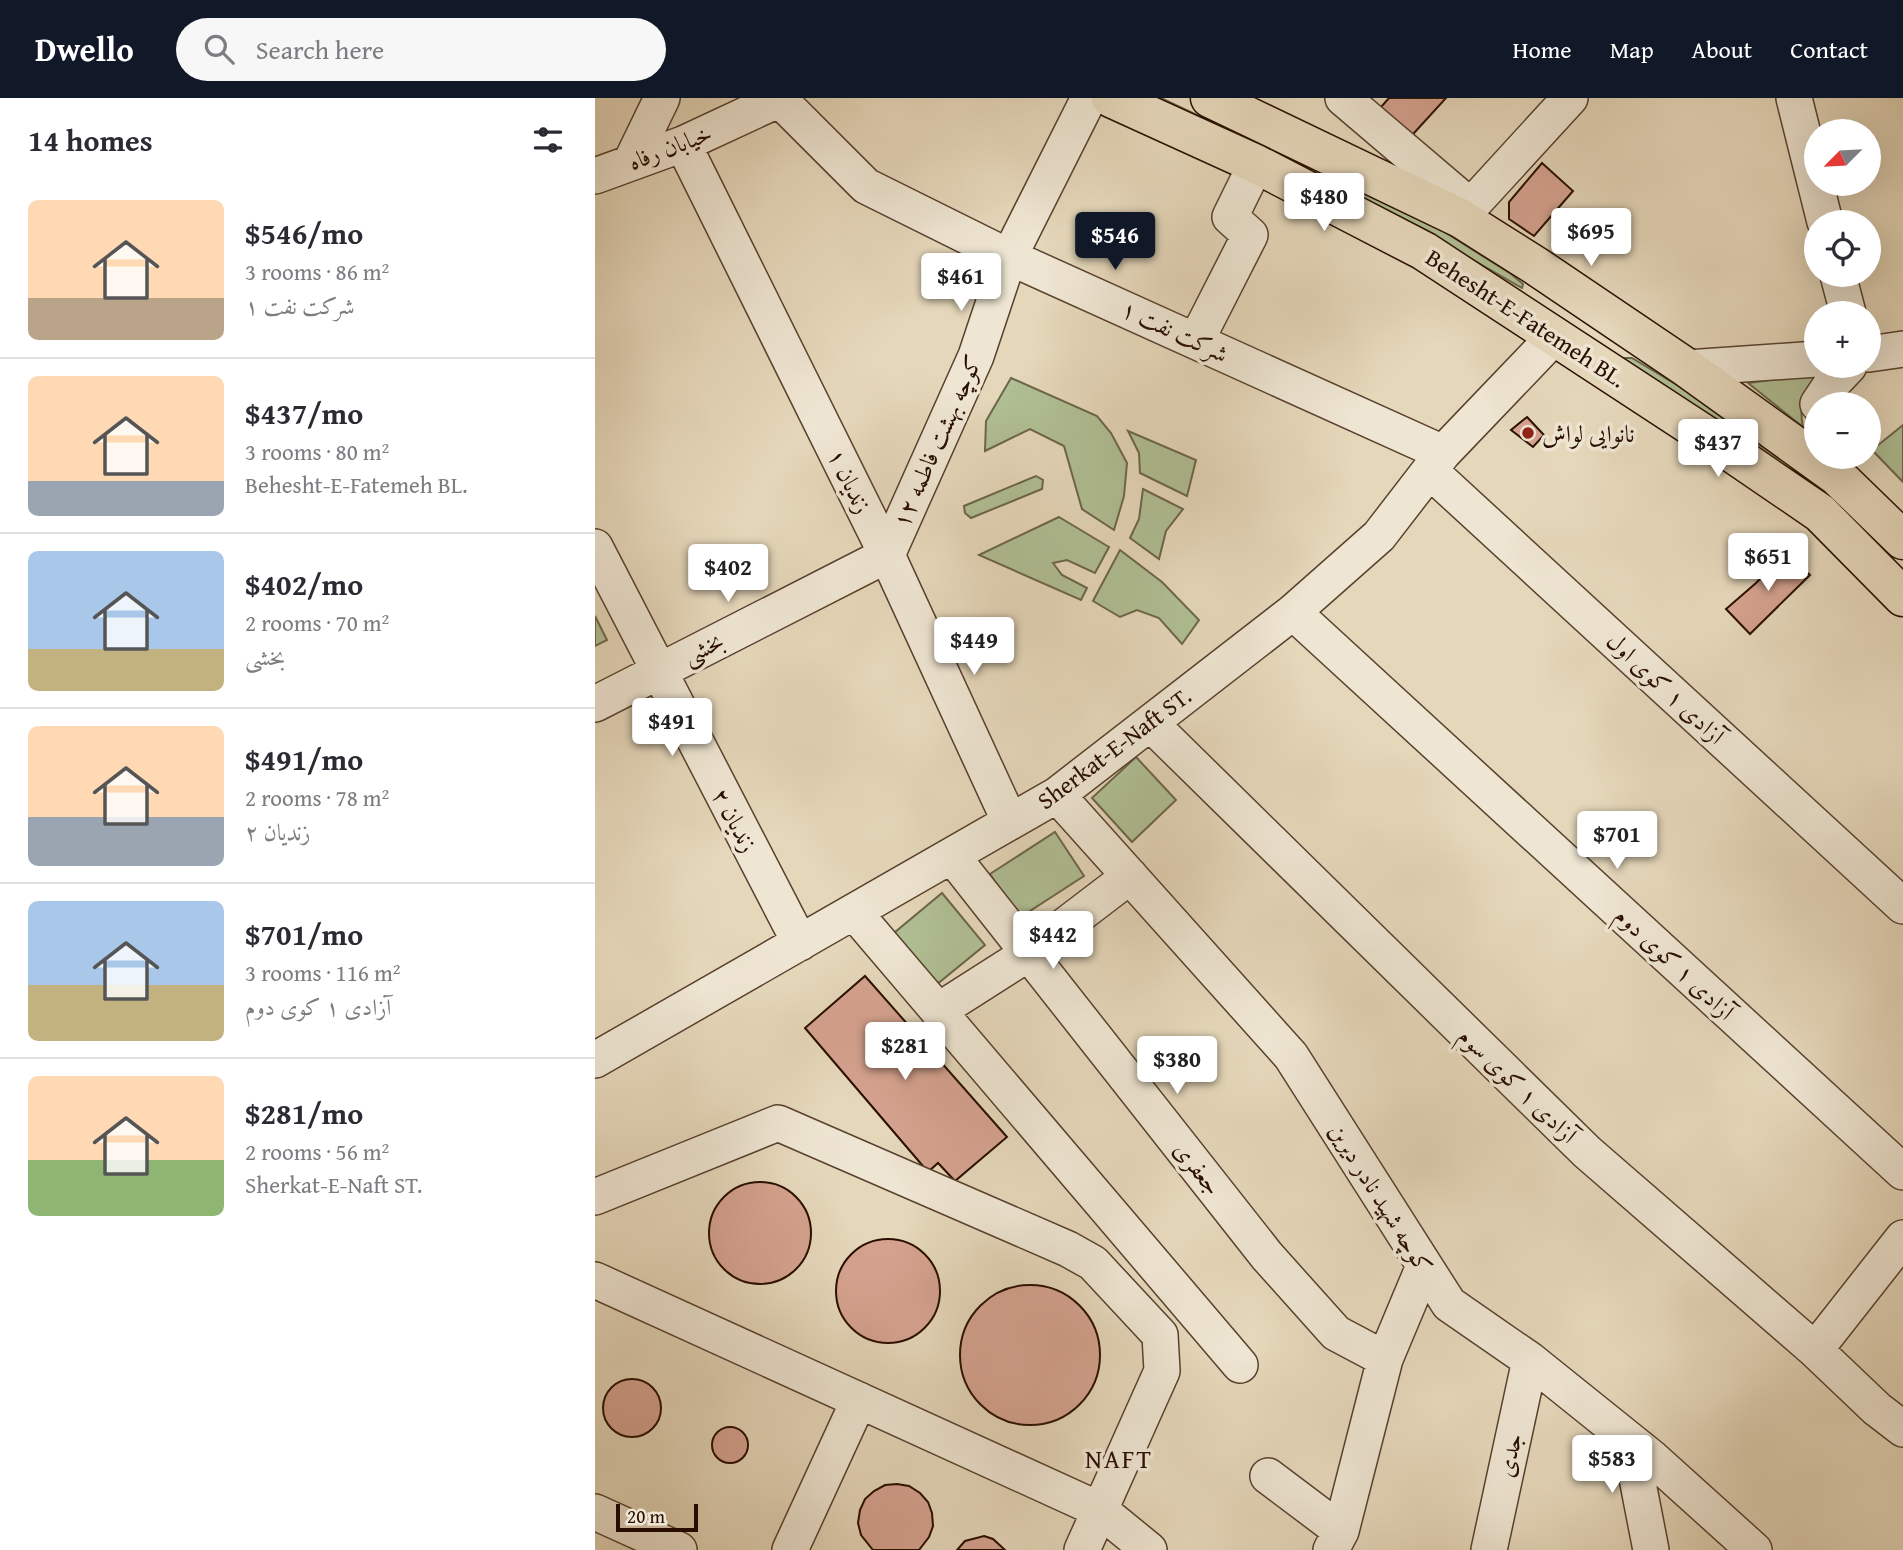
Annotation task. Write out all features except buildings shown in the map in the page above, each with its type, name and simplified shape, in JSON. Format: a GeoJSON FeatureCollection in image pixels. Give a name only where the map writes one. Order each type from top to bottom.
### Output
{"type":"FeatureCollection","features":[{"type":"Feature","properties":{"kind":"main road","name":"Behesht-E-Fatemeh BL."},"geometry":{"type":"LineString","coordinates":[[1111,98],[1256,164],[1424,251],[1820,513],[1899,585]]}},
{"type":"Feature","properties":{"kind":"main road","name":"Behesht-E-Fatemeh BL."},"geometry":{"type":"LineString","coordinates":[[1210,98],[1466,213],[1584,299],[1804,447]]}},
{"type":"Feature","properties":{"kind":"main road"},"geometry":{"type":"LineString","coordinates":[[1554,337],[1584,299]]}},
{"type":"Feature","properties":{"kind":"main road","name":"Behesht-E-Fatemeh BL."},"geometry":{"type":"LineString","coordinates":[[1835,469],[1903,540]]}},
{"type":"Feature","properties":{"kind":"street"},"geometry":{"type":"LineString","coordinates":[[631,162],[662,98]]}},
{"type":"Feature","properties":{"kind":"street","name":"کوچه بهشت فاطمه ۱۲"},"geometry":{"type":"LineString","coordinates":[[887,555],[976,356],[1009,257],[1090,98]]}},
{"type":"Feature","properties":{"kind":"street"},"geometry":{"type":"LineString","coordinates":[[1343,98],[1466,213],[1570,98]]}},
{"type":"Feature","properties":{"kind":"street"},"geometry":{"type":"LineString","coordinates":[[1794,98],[1822,210]]}},
{"type":"Feature","properties":{"kind":"street","name":"خیابان رفاه"},"geometry":{"type":"LineString","coordinates":[[595,176],[683,144],[781,99]]}},
{"type":"Feature","properties":{"kind":"street","name":"شرکت نفت ۱"},"geometry":{"type":"LineString","coordinates":[[781,99],[866,186],[1009,257],[1196,341],[1436,462]]}},
{"type":"Feature","properties":{"kind":"street","name":"زندیان ۱"},"geometry":{"type":"LineString","coordinates":[[683,144],[887,555],[1010,822]]}},
{"type":"Feature","properties":{"kind":"street"},"geometry":{"type":"LineString","coordinates":[[1196,341],[1250,235],[1230,217],[1256,164]]}},
{"type":"Feature","properties":{"kind":"street","name":"Sherkat-E-Naft ST."},"geometry":{"type":"LineString","coordinates":[[595,1060],[1057,795],[1293,612],[1380,536],[1436,462],[1554,337]]}},
{"type":"Feature","properties":{"kind":"street"},"geometry":{"type":"LineString","coordinates":[[1881,352],[1903,349]]}},
{"type":"Feature","properties":{"kind":"street"},"geometry":{"type":"LineString","coordinates":[[1687,368],[1804,360]]}},
{"type":"Feature","properties":{"kind":"street"},"geometry":{"type":"LineString","coordinates":[[1826,392],[1838,378]]}},
{"type":"Feature","properties":{"kind":"street","name":"آزادی ۱ کوی اول"},"geometry":{"type":"LineString","coordinates":[[1436,462],[1903,906]]}},
{"type":"Feature","properties":{"kind":"street","name":"بخشی"},"geometry":{"type":"LineString","coordinates":[[595,704],[887,555]]}},
{"type":"Feature","properties":{"kind":"street","name":"زندیان ۲"},"geometry":{"type":"LineString","coordinates":[[598,560],[800,943]]}},
{"type":"Feature","properties":{"kind":"street","name":"آزادی ۱ کوی دوم"},"geometry":{"type":"LineString","coordinates":[[1293,612],[1903,1172]]}},
{"type":"Feature","properties":{"kind":"street","name":"آزادی ۱ کوی سوم"},"geometry":{"type":"LineString","coordinates":[[1150,723],[1587,1152],[1903,1429]]}},
{"type":"Feature","properties":{"kind":"street","name":"کوچه شهید نادر دیرین"},"geometry":{"type":"LineString","coordinates":[[1057,795],[1291,1056],[1448,1304],[1530,1360],[1651,1458],[1754,1550]]}},
{"type":"Feature","properties":{"kind":"street","name":"جعفری"},"geometry":{"type":"LineString","coordinates":[[951,856],[1267,1256],[1336,1333],[1385,1359]]}},
{"type":"Feature","properties":{"kind":"street"},"geometry":{"type":"LineString","coordinates":[[938,1011],[1029,953],[1129,876]]}},
{"type":"Feature","properties":{"kind":"street"},"geometry":{"type":"LineString","coordinates":[[853,912],[1240,1365]]}},
{"type":"Feature","properties":{"kind":"street"},"geometry":{"type":"LineString","coordinates":[[595,1197],[778,1123],[1068,1249],[1093,1263],[1160,1335],[1161,1371],[1082,1550]]}},
{"type":"Feature","properties":{"kind":"street"},"geometry":{"type":"LineString","coordinates":[[1815,1350],[1903,1238]]}},
{"type":"Feature","properties":{"kind":"street"},"geometry":{"type":"LineString","coordinates":[[1268,1476],[1336,1541],[1385,1359],[1424,1266]]}},
{"type":"Feature","properties":{"kind":"street"},"geometry":{"type":"LineString","coordinates":[[595,1280],[1100,1510],[1149,1550]]}},
{"type":"Feature","properties":{"kind":"street","name":"جدی"},"geometry":{"type":"LineString","coordinates":[[1489,1550],[1530,1360]]}},
{"type":"Feature","properties":{"kind":"street"},"geometry":{"type":"LineString","coordinates":[[790,1550],[859,1400]]}},
{"type":"Feature","properties":{"kind":"street"},"geometry":{"type":"LineString","coordinates":[[1651,1458],[1637,1478],[1651,1550]]}},
{"type":"Feature","properties":{"kind":"street"},"geometry":{"type":"LineString","coordinates":[[595,1512],[679,1550]]}},
{"type":"Feature","properties":{"kind":"green space"},"geometry":{"type":"Polygon","coordinates":[[[1129,98],[1161,98],[1443,231],[1511,274],[1523,284],[1522,288],[1440,241],[1129,98]]]}},
{"type":"Feature","properties":{"kind":"green space"},"geometry":{"type":"Polygon","coordinates":[[[1632,358],[1804,466],[1892,555],[1884,561],[1617,360],[1632,358]]]}},
{"type":"Feature","properties":{"kind":"green space"},"geometry":{"type":"Polygon","coordinates":[[[1804,375],[1804,378],[1817,378],[1807,392],[1804,392],[1801,411],[1803,427],[1748,383],[1804,375]]]}},
{"type":"Feature","properties":{"kind":"green space"},"geometry":{"type":"Polygon","coordinates":[[[1011,378],[1097,416],[1111,433],[1127,463],[1124,496],[1114,530],[1082,509],[1064,446],[1030,429],[985,451],[986,421],[1011,378]]]}},
{"type":"Feature","properties":{"kind":"green space"},"geometry":{"type":"Polygon","coordinates":[[[1903,425],[1903,482],[1881,459],[1881,443],[1903,425]]]}},
{"type":"Feature","properties":{"kind":"green space"},"geometry":{"type":"Polygon","coordinates":[[[1128,431],[1196,460],[1187,496],[1140,473],[1139,453],[1128,431]]]}},
{"type":"Feature","properties":{"kind":"green space"},"geometry":{"type":"Polygon","coordinates":[[[1036,476],[1043,480],[1042,489],[971,518],[965,513],[964,506],[1036,476]]]}},
{"type":"Feature","properties":{"kind":"green space"},"geometry":{"type":"Polygon","coordinates":[[[1143,489],[1183,509],[1166,531],[1159,559],[1130,538],[1139,519],[1143,489]]]}},
{"type":"Feature","properties":{"kind":"green space"},"geometry":{"type":"Polygon","coordinates":[[[1059,517],[1109,547],[1095,573],[1067,560],[1053,563],[1062,575],[1087,588],[1081,600],[979,555],[1059,517]]]}},
{"type":"Feature","properties":{"kind":"green space"},"geometry":{"type":"Polygon","coordinates":[[[1120,550],[1162,582],[1199,620],[1182,644],[1159,618],[1137,610],[1120,617],[1093,601],[1120,550]]]}},
{"type":"Feature","properties":{"kind":"green space"},"geometry":{"type":"Polygon","coordinates":[[[595,616],[607,640],[595,646],[595,616]]]}},
{"type":"Feature","properties":{"kind":"green space"},"geometry":{"type":"Polygon","coordinates":[[[1136,757],[1176,800],[1132,842],[1092,798],[1136,757]]]}},
{"type":"Feature","properties":{"kind":"green space"},"geometry":{"type":"Polygon","coordinates":[[[1055,832],[1084,876],[1019,918],[990,874],[1055,832]]]}},
{"type":"Feature","properties":{"kind":"green space"},"geometry":{"type":"Polygon","coordinates":[[[942,893],[985,945],[936,985],[894,933],[942,893]]]}},
{"type":"Feature","properties":{"kind":"place","name":"نانوایی لواش"},"geometry":{"type":"Point","coordinates":[1528,433]}},
{"type":"Feature","properties":{"kind":"district","name":"NAFT"},"geometry":{"type":"Point","coordinates":[1119,1458]}}]}
